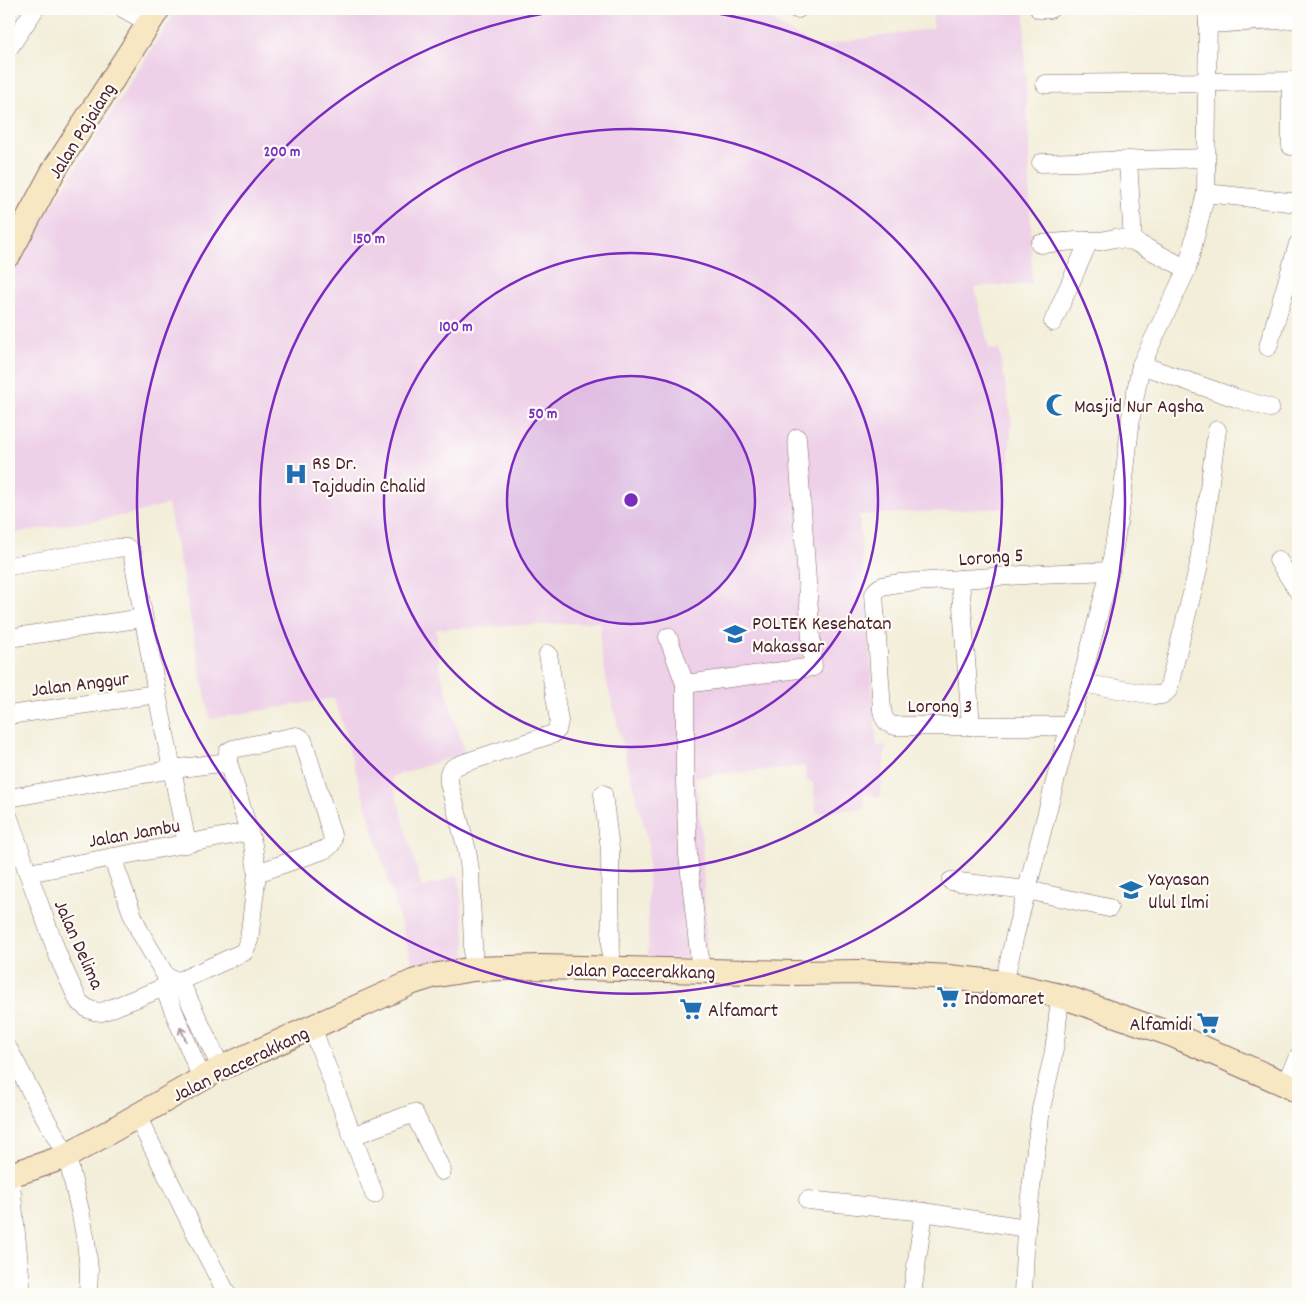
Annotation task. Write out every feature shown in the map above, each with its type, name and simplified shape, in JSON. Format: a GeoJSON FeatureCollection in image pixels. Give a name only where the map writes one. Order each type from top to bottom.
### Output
{"type":"FeatureCollection","features":[{"type":"Feature","properties":{"kind":"main road","name":"Jalan Pajaiang"},"geometry":{"type":"LineString","coordinates":[[9,252],[54,170],[153,16]]}},
{"type":"Feature","properties":{"kind":"main road","name":"Jalan Paccerakkang"},"geometry":{"type":"LineString","coordinates":[[9,1175],[67,1156],[211,1073],[412,982],[432,976],[473,969],[540,967],[794,973],[859,972],[949,977],[1004,983],[1060,996],[1173,1035],[1292,1088]]}},
{"type":"Feature","properties":{"kind":"street"},"geometry":{"type":"LineString","coordinates":[[9,48],[35,9]]}},
{"type":"Feature","properties":{"kind":"street"},"geometry":{"type":"LineString","coordinates":[[124,9],[153,16]]}},
{"type":"Feature","properties":{"kind":"street"},"geometry":{"type":"LineString","coordinates":[[1039,9],[1050,9]]}},
{"type":"Feature","properties":{"kind":"street"},"geometry":{"type":"LineString","coordinates":[[1004,983],[1110,571],[1122,498],[1131,416],[1142,365],[1187,268],[1206,193],[1208,16],[1298,19]]}},
{"type":"Feature","properties":{"kind":"street"},"geometry":{"type":"LineString","coordinates":[[1045,84],[1295,81],[1291,146]]}},
{"type":"Feature","properties":{"kind":"street"},"geometry":{"type":"LineString","coordinates":[[1041,163],[1206,158]]}},
{"type":"Feature","properties":{"kind":"street"},"geometry":{"type":"LineString","coordinates":[[1128,160],[1133,241]]}},
{"type":"Feature","properties":{"kind":"street"},"geometry":{"type":"LineString","coordinates":[[1206,193],[1298,203]]}},
{"type":"Feature","properties":{"kind":"street"},"geometry":{"type":"LineString","coordinates":[[1040,244],[1076,241],[1101,242],[1115,238],[1133,241],[1187,268]]}},
{"type":"Feature","properties":{"kind":"street"},"geometry":{"type":"LineString","coordinates":[[1052,322],[1089,241]]}},
{"type":"Feature","properties":{"kind":"street"},"geometry":{"type":"LineString","coordinates":[[1268,347],[1298,244]]}},
{"type":"Feature","properties":{"kind":"street"},"geometry":{"type":"LineString","coordinates":[[1142,365],[1270,408]]}},
{"type":"Feature","properties":{"kind":"street"},"geometry":{"type":"LineString","coordinates":[[1081,683],[1154,695],[1162,695],[1168,690],[1198,569],[1217,430]]}},
{"type":"Feature","properties":{"kind":"street"},"geometry":{"type":"LineString","coordinates":[[685,684],[814,667],[797,438]]}},
{"type":"Feature","properties":{"kind":"street"},"geometry":{"type":"LineString","coordinates":[[9,566],[126,547],[130,549],[133,556],[157,694],[187,844]]}},
{"type":"Feature","properties":{"kind":"street"},"geometry":{"type":"LineString","coordinates":[[1278,560],[1298,592]]}},
{"type":"Feature","properties":{"kind":"street","name":"Lorong 5"},"geometry":{"type":"LineString","coordinates":[[876,589],[879,586],[899,583],[1110,571]]}},
{"type":"Feature","properties":{"kind":"street"},"geometry":{"type":"LineString","coordinates":[[960,579],[971,726]]}},
{"type":"Feature","properties":{"kind":"street","name":"Lorong 3"},"geometry":{"type":"LineString","coordinates":[[876,589],[874,594],[882,710],[887,723],[895,726],[1070,726]]}},
{"type":"Feature","properties":{"kind":"street"},"geometry":{"type":"LineString","coordinates":[[9,638],[143,618]]}},
{"type":"Feature","properties":{"kind":"street"},"geometry":{"type":"LineString","coordinates":[[668,637],[685,684],[685,782],[688,855],[702,971]]}},
{"type":"Feature","properties":{"kind":"street"},"geometry":{"type":"LineString","coordinates":[[473,969],[470,870],[449,783],[449,773],[454,767],[464,763],[553,734],[557,730],[559,721],[548,654]]}},
{"type":"Feature","properties":{"kind":"street","name":"Jalan Anggur"},"geometry":{"type":"LineString","coordinates":[[9,715],[157,694]]}},
{"type":"Feature","properties":{"kind":"street"},"geometry":{"type":"LineString","coordinates":[[296,736],[303,739],[332,835],[332,843],[328,848],[257,873],[253,845],[228,762],[228,752],[233,749],[296,736]]}},
{"type":"Feature","properties":{"kind":"street"},"geometry":{"type":"LineString","coordinates":[[9,798],[172,769],[228,762]]}},
{"type":"Feature","properties":{"kind":"street"},"geometry":{"type":"LineString","coordinates":[[603,794],[610,849],[611,969]]}},
{"type":"Feature","properties":{"kind":"street","name":"Jalan Delima"},"geometry":{"type":"LineString","coordinates":[[9,818],[61,963],[79,1002],[94,1011],[102,1012],[244,952],[249,940],[257,873]]}},
{"type":"Feature","properties":{"kind":"street","name":"Jalan Jambu"},"geometry":{"type":"LineString","coordinates":[[28,873],[248,832]]}},
{"type":"Feature","properties":{"kind":"street"},"geometry":{"type":"LineString","coordinates":[[112,857],[140,932],[170,982],[211,1073]]}},
{"type":"Feature","properties":{"kind":"street"},"geometry":{"type":"LineString","coordinates":[[951,881],[1027,890],[1109,908]]}},
{"type":"Feature","properties":{"kind":"street"},"geometry":{"type":"LineString","coordinates":[[1023,1294],[1026,1228],[1041,1109],[1053,1056],[1060,996]]}},
{"type":"Feature","properties":{"kind":"street"},"geometry":{"type":"LineString","coordinates":[[312,1027],[374,1194]]}},
{"type":"Feature","properties":{"kind":"street"},"geometry":{"type":"LineString","coordinates":[[9,1050],[67,1156],[86,1242],[88,1294]]}},
{"type":"Feature","properties":{"kind":"street"},"geometry":{"type":"LineString","coordinates":[[1292,1088],[1298,1057]]}},
{"type":"Feature","properties":{"kind":"street"},"geometry":{"type":"LineString","coordinates":[[352,1136],[414,1113],[442,1171]]}},
{"type":"Feature","properties":{"kind":"street"},"geometry":{"type":"LineString","coordinates":[[137,1116],[227,1294]]}},
{"type":"Feature","properties":{"kind":"street"},"geometry":{"type":"LineString","coordinates":[[9,1175],[21,1284]]}},
{"type":"Feature","properties":{"kind":"street"},"geometry":{"type":"LineString","coordinates":[[808,1200],[924,1212],[1026,1228]]}},
{"type":"Feature","properties":{"kind":"street"},"geometry":{"type":"LineString","coordinates":[[912,1294],[924,1212]]}},
{"type":"Feature","properties":{"kind":"shaded area","name":"RS Dr. Tajdudin Chalid"},"geometry":{"type":"Polygon","coordinates":[[[177,9],[691,9],[764,12],[779,25],[815,46],[934,28],[931,9],[1025,9],[1032,284],[975,288],[989,349],[999,350],[1012,421],[1005,508],[859,515],[877,746],[886,745],[880,798],[864,793],[865,808],[816,813],[813,783],[806,780],[805,766],[695,777],[702,837],[707,960],[648,957],[648,842],[608,688],[600,645],[601,622],[436,629],[441,674],[465,753],[391,777],[422,888],[459,875],[467,957],[415,971],[334,698],[210,719],[168,504],[128,515],[9,534],[9,280],[24,250],[177,9]]]}},
{"type":"Feature","properties":{"kind":"place","name":"Masjid Nur Aqsha"},"geometry":{"type":"Point","coordinates":[1057,405]}},
{"type":"Feature","properties":{"kind":"place","name":"RS Dr. Tajdudin Chalid"},"geometry":{"type":"Point","coordinates":[296,474]}},
{"type":"Feature","properties":{"kind":"place","name":"POLTEK Kesehatan Makassar"},"geometry":{"type":"Point","coordinates":[735,634]}},
{"type":"Feature","properties":{"kind":"place","name":"Yayasan Ulul Ilmi"},"geometry":{"type":"Point","coordinates":[1131,890]}},
{"type":"Feature","properties":{"kind":"place","name":"Indomaret"},"geometry":{"type":"Point","coordinates":[948,997]}},
{"type":"Feature","properties":{"kind":"place","name":"Alfamart"},"geometry":{"type":"Point","coordinates":[691,1009]}},
{"type":"Feature","properties":{"kind":"place","name":"Alfamidi"},"geometry":{"type":"Point","coordinates":[1208,1023]}}]}
